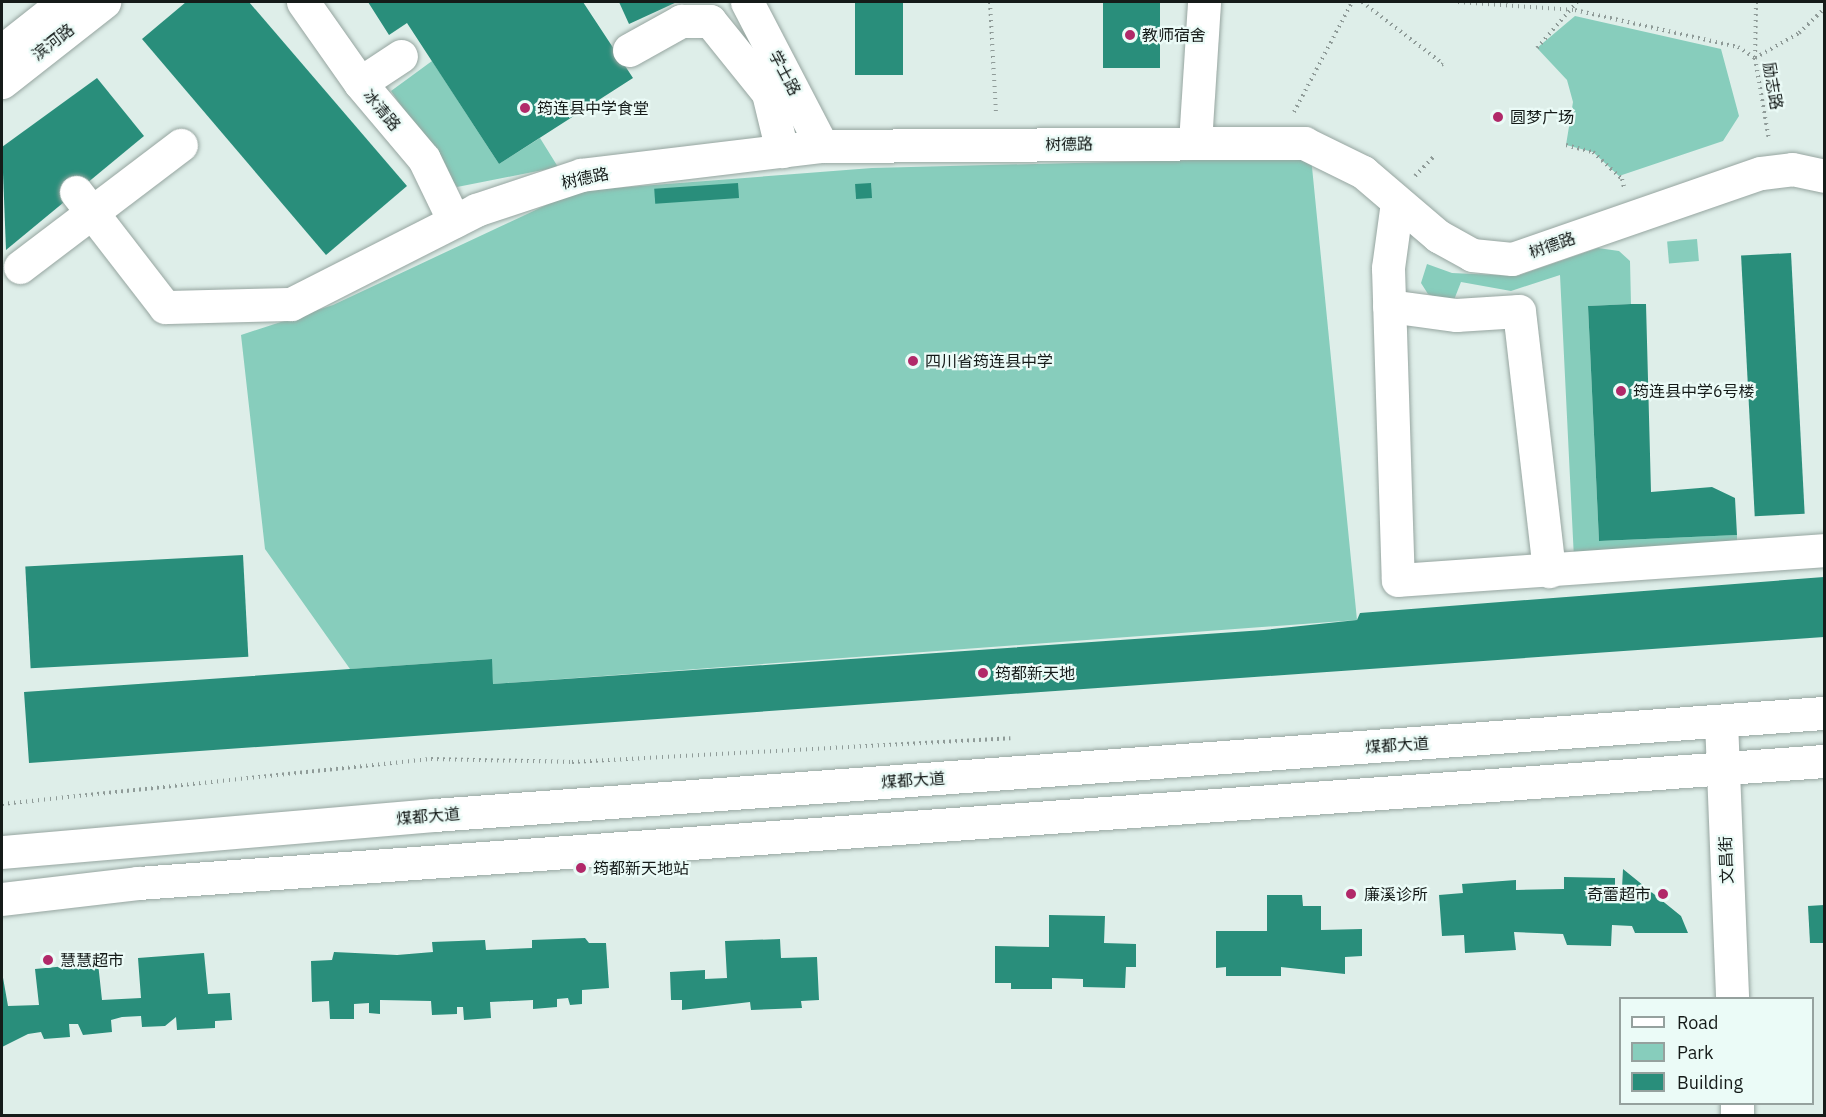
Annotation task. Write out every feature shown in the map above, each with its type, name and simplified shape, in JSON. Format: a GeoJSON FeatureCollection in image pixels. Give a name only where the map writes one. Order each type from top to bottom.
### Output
{"type":"FeatureCollection","features":[{"type":"Feature","properties":{"kind":"main road","name":"滨河路"},"geometry":{"type":"LineString","coordinates":[[2,51],[64,2]]}},
{"type":"Feature","properties":{"kind":"main road","name":"滨河路"},"geometry":{"type":"LineString","coordinates":[[2,82],[104,2]]}},
{"type":"Feature","properties":{"kind":"main road","name":"冰清路"},"geometry":{"type":"LineString","coordinates":[[303,2],[360,83],[424,159],[454,221]]}},
{"type":"Feature","properties":{"kind":"main road","name":"学士路"},"geometry":{"type":"LineString","coordinates":[[747,2],[822,146]]}},
{"type":"Feature","properties":{"kind":"main road"},"geometry":{"type":"LineString","coordinates":[[1195,142],[1204,2]]}},
{"type":"Feature","properties":{"kind":"main road"},"geometry":{"type":"LineString","coordinates":[[629,50],[681,21],[710,21],[768,93],[782,151]]}},
{"type":"Feature","properties":{"kind":"main road"},"geometry":{"type":"LineString","coordinates":[[360,83],[401,56]]}},
{"type":"Feature","properties":{"kind":"main road","name":"树德路"},"geometry":{"type":"LineString","coordinates":[[85,204],[165,307],[291,304],[454,221],[581,176],[822,146],[1278,142],[1326,150],[1363,172],[1397,202],[1472,255],[1512,259],[1629,215],[1761,173],[1792,169],[1824,176]]}},
{"type":"Feature","properties":{"kind":"main road"},"geometry":{"type":"LineString","coordinates":[[20,267],[85,204],[181,146]]}},
{"type":"Feature","properties":{"kind":"main road"},"geometry":{"type":"LineString","coordinates":[[1397,202],[1389,306],[1398,580],[1824,550]]}},
{"type":"Feature","properties":{"kind":"main road"},"geometry":{"type":"LineString","coordinates":[[1389,306],[1456,315],[1519,311],[1549,571]]}},
{"type":"Feature","properties":{"kind":"main road","name":"煤都大道"},"geometry":{"type":"LineString","coordinates":[[2,852],[129,840],[890,782],[1824,714]]}},
{"type":"Feature","properties":{"kind":"main road","name":"文昌街"},"geometry":{"type":"LineString","coordinates":[[1721,721],[1732,997]]}},
{"type":"Feature","properties":{"kind":"main road"},"geometry":{"type":"LineString","coordinates":[[2,899],[138,883],[1824,761]]}},
{"type":"Feature","properties":{"kind":"main road"},"geometry":{"type":"LineString","coordinates":[[890,782],[895,828]]}},
{"type":"Feature","properties":{"kind":"main road"},"geometry":{"type":"LineString","coordinates":[[129,840],[138,883]]}},
{"type":"Feature","properties":{"kind":"path"},"geometry":{"type":"LineString","coordinates":[[990,2],[997,145]]}},
{"type":"Feature","properties":{"kind":"path"},"geometry":{"type":"LineString","coordinates":[[1278,142],[1352,2]]}},
{"type":"Feature","properties":{"kind":"path"},"geometry":{"type":"LineString","coordinates":[[1362,2],[1443,64],[1438,66]]}},
{"type":"Feature","properties":{"kind":"path"},"geometry":{"type":"LineString","coordinates":[[1458,2],[1575,10],[1738,47],[1755,58],[1799,33],[1824,9]]}},
{"type":"Feature","properties":{"kind":"path"},"geometry":{"type":"LineString","coordinates":[[1537,48],[1575,10],[1577,2]]}},
{"type":"Feature","properties":{"kind":"path","name":"励志路"},"geometry":{"type":"LineString","coordinates":[[1756,2],[1755,58],[1770,140],[1761,173]]}},
{"type":"Feature","properties":{"kind":"path"},"geometry":{"type":"LineString","coordinates":[[1566,145],[1593,152],[1622,179],[1629,215]]}},
{"type":"Feature","properties":{"kind":"path"},"geometry":{"type":"LineString","coordinates":[[2,804],[430,759],[572,762],[1013,738]]}},
{"type":"Feature","properties":{"kind":"green space"},"geometry":{"type":"Polygon","coordinates":[[[1575,16],[1721,49],[1739,116],[1723,141],[1619,176],[1593,152],[1566,145],[1573,102],[1567,80],[1537,48],[1575,16]]]}},
{"type":"Feature","properties":{"kind":"green space"},"geometry":{"type":"Polygon","coordinates":[[[432,61],[499,164],[540,138],[558,167],[457,187],[391,91],[432,61]]]}},
{"type":"Feature","properties":{"kind":"green space"},"geometry":{"type":"Polygon","coordinates":[[[1311,157],[1357,620],[493,684],[491,659],[350,669],[265,549],[241,335],[333,305],[576,191],[872,168],[1311,157]]]}},
{"type":"Feature","properties":{"kind":"green space"},"geometry":{"type":"Polygon","coordinates":[[[1697,239],[1699,261],[1669,264],[1667,242],[1697,239]]]}},
{"type":"Feature","properties":{"kind":"green space"},"geometry":{"type":"Polygon","coordinates":[[[1598,248],[1619,251],[1630,261],[1631,304],[1588,306],[1599,541],[1737,535],[1737,548],[1574,559],[1560,275],[1511,291],[1461,282],[1452,305],[1428,294],[1421,283],[1427,264],[1452,273],[1517,276],[1598,248]]]}},
{"type":"Feature","properties":{"kind":"building"},"geometry":{"type":"Polygon","coordinates":[[[186,2],[249,2],[407,186],[326,255],[142,39],[186,2]]]}},
{"type":"Feature","properties":{"kind":"building","name":"筠连县中学食堂"},"geometry":{"type":"Polygon","coordinates":[[[368,2],[583,2],[633,78],[499,164],[407,23],[389,35],[368,2]]]}},
{"type":"Feature","properties":{"kind":"building"},"geometry":{"type":"Polygon","coordinates":[[[619,2],[677,2],[629,24],[619,2]]]}},
{"type":"Feature","properties":{"kind":"building"},"geometry":{"type":"Polygon","coordinates":[[[855,2],[903,2],[903,75],[855,75],[855,2]]]}},
{"type":"Feature","properties":{"kind":"building","name":"教师宿舍"},"geometry":{"type":"Polygon","coordinates":[[[1103,2],[1160,2],[1160,68],[1103,68],[1103,2]]]}},
{"type":"Feature","properties":{"kind":"building"},"geometry":{"type":"Polygon","coordinates":[[[97,78],[144,136],[6,250],[2,147],[97,78]]]}},
{"type":"Feature","properties":{"kind":"building"},"geometry":{"type":"Polygon","coordinates":[[[738,183],[739,198],[655,204],[654,189],[738,183]]]}},
{"type":"Feature","properties":{"kind":"building"},"geometry":{"type":"Polygon","coordinates":[[[871,183],[872,198],[856,199],[855,184],[871,183]]]}},
{"type":"Feature","properties":{"kind":"building"},"geometry":{"type":"Polygon","coordinates":[[[1791,253],[1805,514],[1755,516],[1741,256],[1791,253]]]}},
{"type":"Feature","properties":{"kind":"building","name":"筠连县中学6号楼"},"geometry":{"type":"Polygon","coordinates":[[[1646,304],[1651,492],[1712,487],[1735,498],[1737,535],[1599,541],[1588,306],[1646,304]]]}},
{"type":"Feature","properties":{"kind":"building"},"geometry":{"type":"Polygon","coordinates":[[[243,555],[248,657],[31,668],[25,566],[243,555]]]}},
{"type":"Feature","properties":{"kind":"building","name":"筠都新天地"},"geometry":{"type":"Polygon","coordinates":[[[1824,577],[1824,637],[29,763],[24,692],[492,659],[493,684],[1264,630],[1357,620],[1360,613],[1824,577]]]}},
{"type":"Feature","properties":{"kind":"building"},"geometry":{"type":"Polygon","coordinates":[[[1623,869],[1681,916],[1688,933],[1635,933],[1632,926],[1612,925],[1611,946],[1567,945],[1563,934],[1514,932],[1516,950],[1465,953],[1464,935],[1442,936],[1439,895],[1463,893],[1462,884],[1516,880],[1516,890],[1564,889],[1564,877],[1615,878],[1615,889],[1622,888],[1623,869]]]}},
{"type":"Feature","properties":{"kind":"building"},"geometry":{"type":"Polygon","coordinates":[[[1267,895],[1302,895],[1303,906],[1321,906],[1321,930],[1362,929],[1362,956],[1345,957],[1345,974],[1281,967],[1281,976],[1226,976],[1226,967],[1216,968],[1216,931],[1267,931],[1267,895]]]}},
{"type":"Feature","properties":{"kind":"building"},"geometry":{"type":"Polygon","coordinates":[[[1824,905],[1824,943],[1810,943],[1808,906],[1824,905]]]}},
{"type":"Feature","properties":{"kind":"building"},"geometry":{"type":"Polygon","coordinates":[[[1049,915],[1105,916],[1104,943],[1136,944],[1136,967],[1126,967],[1125,988],[1083,987],[1083,979],[1052,978],[1052,989],[1011,989],[1011,983],[995,983],[995,946],[1049,947],[1049,915]]]}},
{"type":"Feature","properties":{"kind":"building"},"geometry":{"type":"Polygon","coordinates":[[[585,938],[589,943],[606,943],[609,988],[582,990],[582,1004],[570,1005],[568,998],[557,999],[557,1007],[533,1009],[533,1000],[490,1002],[491,1018],[464,1020],[463,1007],[457,1007],[457,1014],[432,1015],[431,1001],[380,1000],[380,1014],[369,1013],[369,1003],[354,1004],[354,1019],[330,1019],[329,1001],[312,1002],[311,961],[332,960],[334,952],[397,955],[433,952],[432,942],[485,940],[486,950],[532,948],[532,940],[585,938]]]}},
{"type":"Feature","properties":{"kind":"building"},"geometry":{"type":"Polygon","coordinates":[[[780,939],[781,958],[817,957],[819,1000],[801,1001],[802,1008],[751,1010],[750,1002],[682,1010],[682,1000],[671,1000],[670,972],[705,970],[705,979],[727,978],[725,941],[780,939]]]}},
{"type":"Feature","properties":{"kind":"building"},"geometry":{"type":"Polygon","coordinates":[[[204,953],[208,994],[230,993],[232,1020],[215,1021],[215,1028],[177,1030],[176,1017],[165,1026],[142,1027],[141,1016],[122,1017],[111,1020],[112,1032],[83,1035],[78,1024],[69,1024],[70,1037],[44,1039],[41,1032],[28,1034],[2,1047],[2,972],[8,1006],[39,1005],[35,969],[98,963],[102,1000],[141,998],[138,958],[204,953]]]}},
{"type":"Feature","properties":{"kind":"place","name":"教师宿舍"},"geometry":{"type":"Point","coordinates":[1130,35]}},
{"type":"Feature","properties":{"kind":"place","name":"筠连县中学食堂"},"geometry":{"type":"Point","coordinates":[525,108]}},
{"type":"Feature","properties":{"kind":"place","name":"圆梦广场"},"geometry":{"type":"Point","coordinates":[1498,117]}},
{"type":"Feature","properties":{"kind":"place","name":"四川省筠连县中学"},"geometry":{"type":"Point","coordinates":[913,361]}},
{"type":"Feature","properties":{"kind":"place","name":"筠连县中学6号楼"},"geometry":{"type":"Point","coordinates":[1621,391]}},
{"type":"Feature","properties":{"kind":"place","name":"筠都新天地"},"geometry":{"type":"Point","coordinates":[983,673]}},
{"type":"Feature","properties":{"kind":"place","name":"筠都新天地站"},"geometry":{"type":"Point","coordinates":[581,868]}},
{"type":"Feature","properties":{"kind":"place","name":"廉溪诊所"},"geometry":{"type":"Point","coordinates":[1351,894]}},
{"type":"Feature","properties":{"kind":"place","name":"奇蕾超市"},"geometry":{"type":"Point","coordinates":[1663,894]}},
{"type":"Feature","properties":{"kind":"place","name":"慧慧超市"},"geometry":{"type":"Point","coordinates":[48,960]}}]}
